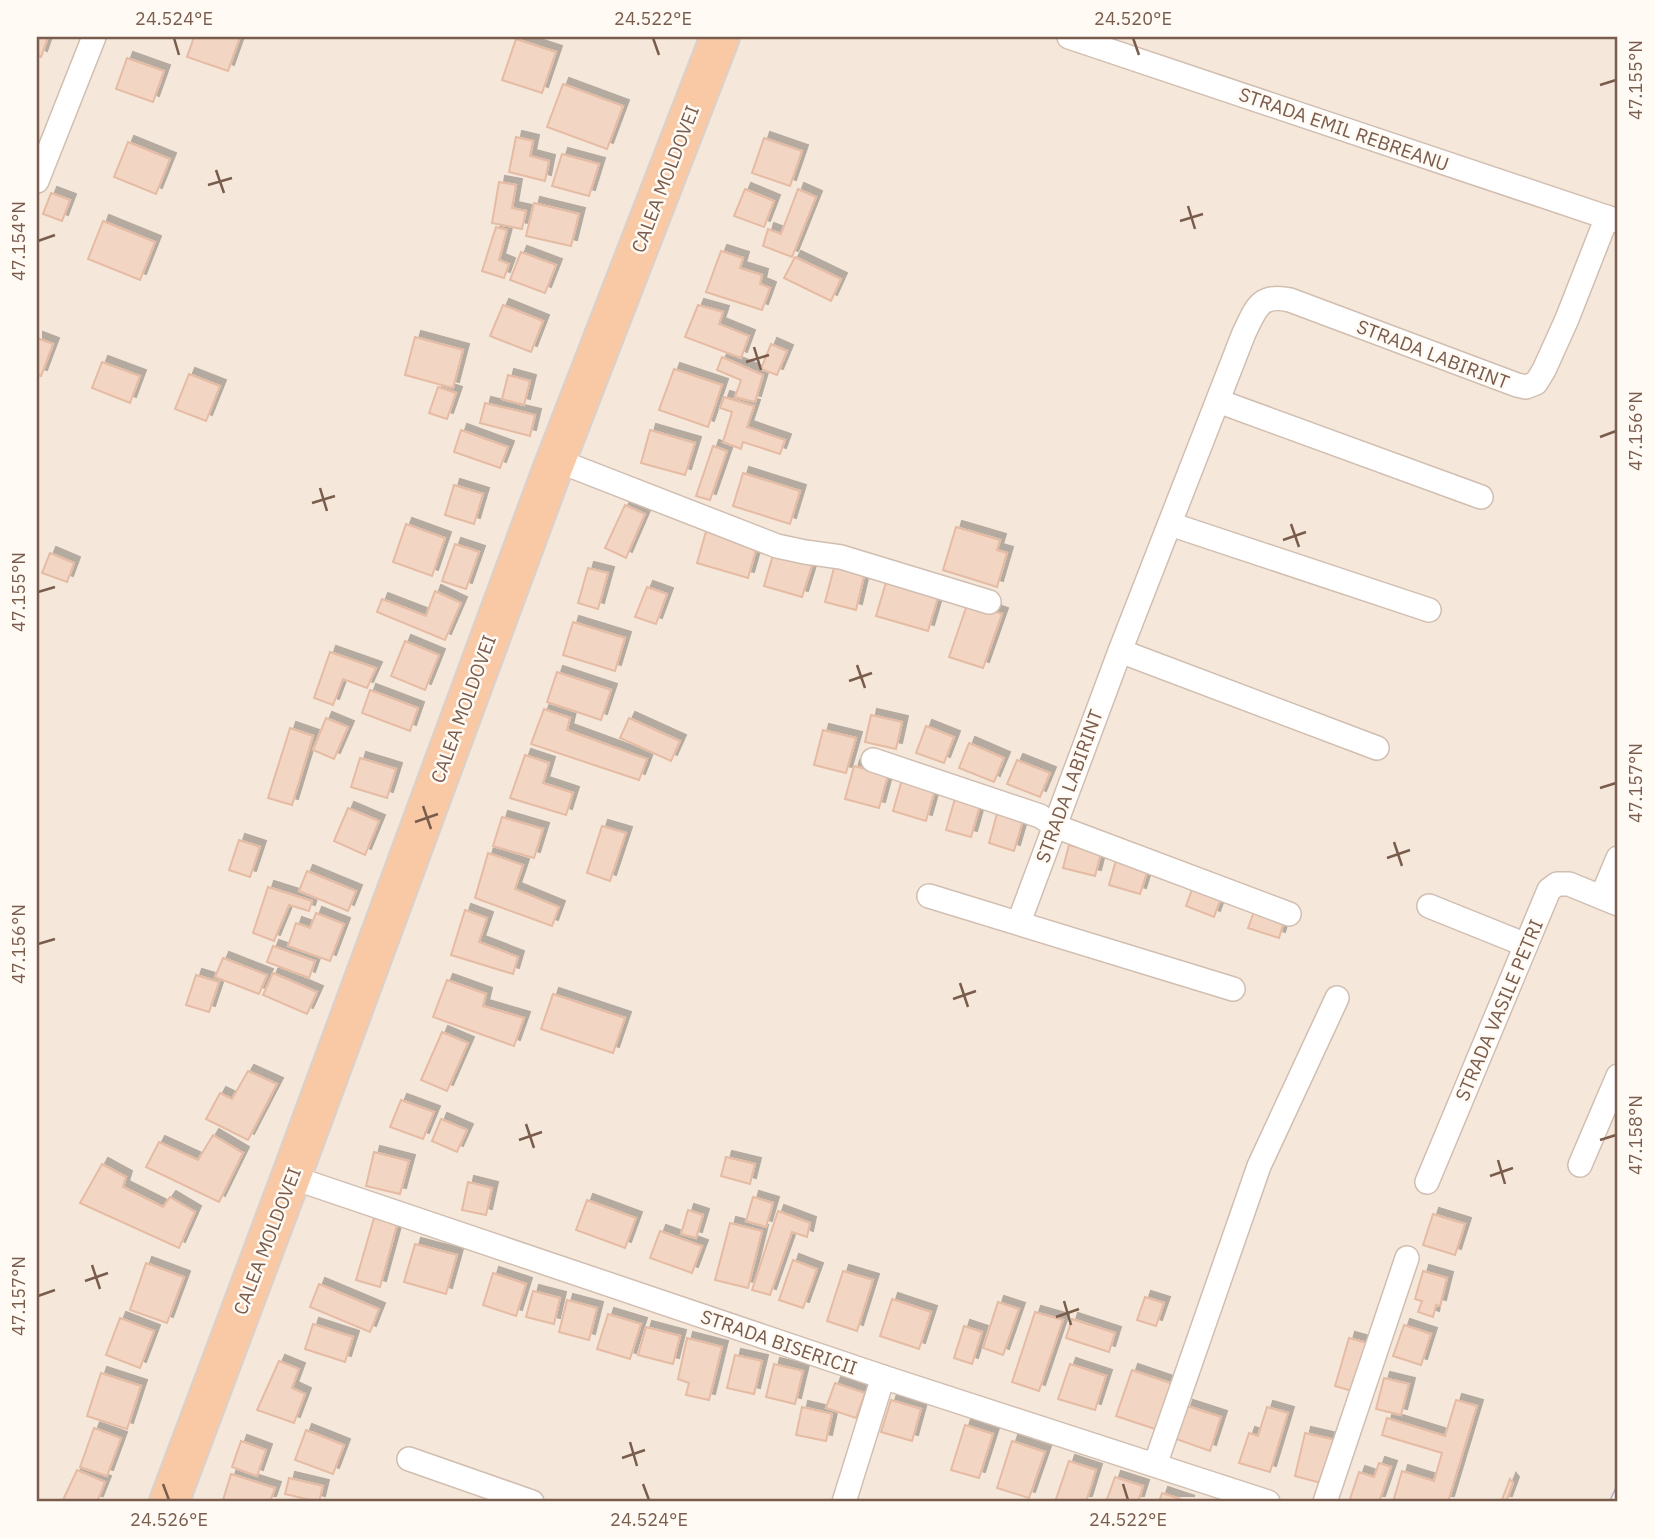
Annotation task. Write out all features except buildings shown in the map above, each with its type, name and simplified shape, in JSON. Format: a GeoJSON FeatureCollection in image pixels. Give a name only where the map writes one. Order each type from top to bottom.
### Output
{"type":"FeatureCollection","features":[{"type":"Feature","properties":{"kind":"highway","name":"CALEA MOLDOVEI"},"geometry":{"type":"LineString","coordinates":[[169,1502],[556,460],[720,37]]}},
{"type":"Feature","properties":{"kind":"street"},"geometry":{"type":"LineString","coordinates":[[37,181],[94,37]]}},
{"type":"Feature","properties":{"kind":"street","name":"STRADA EMIL REBREANU"},"geometry":{"type":"LineString","coordinates":[[1069,37],[1612,219]]}},
{"type":"Feature","properties":{"kind":"street","name":"STRADA LABIRINT"},"geometry":{"type":"LineString","coordinates":[[1018,922],[1218,401],[1250,322],[1263,302],[1271,298],[1290,300],[1526,387],[1536,383],[1544,370],[1612,219]]}},
{"type":"Feature","properties":{"kind":"street"},"geometry":{"type":"LineString","coordinates":[[1218,401],[1481,497]]}},
{"type":"Feature","properties":{"kind":"street"},"geometry":{"type":"LineString","coordinates":[[556,460],[777,545],[841,558],[989,602]]}},
{"type":"Feature","properties":{"kind":"street"},"geometry":{"type":"LineString","coordinates":[[1170,524],[1429,610]]}},
{"type":"Feature","properties":{"kind":"street"},"geometry":{"type":"LineString","coordinates":[[1120,651],[1377,748]]}},
{"type":"Feature","properties":{"kind":"street"},"geometry":{"type":"LineString","coordinates":[[873,760],[1040,816],[1055,826],[1289,914]]}},
{"type":"Feature","properties":{"kind":"street","name":"STRADA VASILE PETRI"},"geometry":{"type":"LineString","coordinates":[[1427,1182],[1549,890],[1557,884],[1569,884],[1610,900],[1618,858]]}},
{"type":"Feature","properties":{"kind":"street"},"geometry":{"type":"LineString","coordinates":[[929,896],[1233,989]]}},
{"type":"Feature","properties":{"kind":"street"},"geometry":{"type":"LineString","coordinates":[[1429,906],[1526,945]]}},
{"type":"Feature","properties":{"kind":"street"},"geometry":{"type":"LineString","coordinates":[[1155,1465],[1259,1166],[1337,998]]}},
{"type":"Feature","properties":{"kind":"street"},"geometry":{"type":"LineString","coordinates":[[1580,1165],[1618,1076]]}},
{"type":"Feature","properties":{"kind":"street","name":"STRADA BISERICII"},"geometry":{"type":"LineString","coordinates":[[291,1177],[883,1377],[1268,1502]]}},
{"type":"Feature","properties":{"kind":"street"},"geometry":{"type":"LineString","coordinates":[[1325,1502],[1407,1258]]}},
{"type":"Feature","properties":{"kind":"street"},"geometry":{"type":"LineString","coordinates":[[844,1502],[883,1377]]}},
{"type":"Feature","properties":{"kind":"street"},"geometry":{"type":"LineString","coordinates":[[409,1459],[532,1502]]}},
{"type":"Feature","properties":{"kind":"shaded area"},"geometry":{"type":"Polygon","coordinates":[[[37,37],[1618,37],[1618,1502],[37,1502],[37,37]]]}},
{"type":"Feature","properties":{"kind":"railway"},"geometry":{"type":"LineString","coordinates":[[1613,1502],[1618,1491]]}}]}
